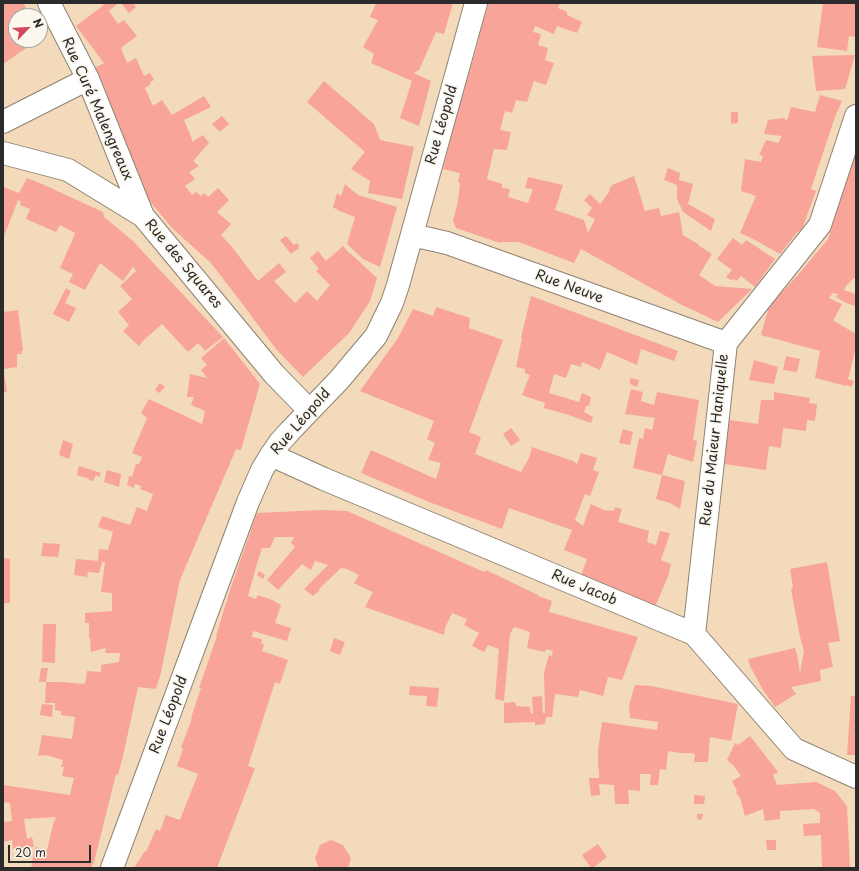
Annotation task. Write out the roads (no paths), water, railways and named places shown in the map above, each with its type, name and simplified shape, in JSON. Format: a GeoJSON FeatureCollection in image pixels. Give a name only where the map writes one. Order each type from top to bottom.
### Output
{"type":"FeatureCollection","features":[{"type":"Feature","properties":{"kind":"street","name":"Rue Curé Malengreaux"},"geometry":{"type":"LineString","coordinates":[[49,3],[88,79],[144,216]]}},
{"type":"Feature","properties":{"kind":"street","name":"Rue Léopold"},"geometry":{"type":"LineString","coordinates":[[112,868],[248,502],[262,470],[271,455],[290,431],[339,380],[381,328],[395,294],[476,3]]}},
{"type":"Feature","properties":{"kind":"street"},"geometry":{"type":"LineString","coordinates":[[3,122],[88,79]]}},
{"type":"Feature","properties":{"kind":"street","name":"Rue du Maieur Haniquelle"},"geometry":{"type":"LineString","coordinates":[[694,634],[726,343],[820,225],[856,116]]}},
{"type":"Feature","properties":{"kind":"street","name":"Rue des Squares"},"geometry":{"type":"LineString","coordinates":[[3,153],[68,170],[144,216],[274,374],[309,410]]}},
{"type":"Feature","properties":{"kind":"street","name":"Rue Neuve"},"geometry":{"type":"LineString","coordinates":[[412,235],[447,243],[726,343]]}},
{"type":"Feature","properties":{"kind":"street","name":"Rue Jacob"},"geometry":{"type":"LineString","coordinates":[[271,455],[331,482],[694,634],[794,748],[856,777]]}}]}
